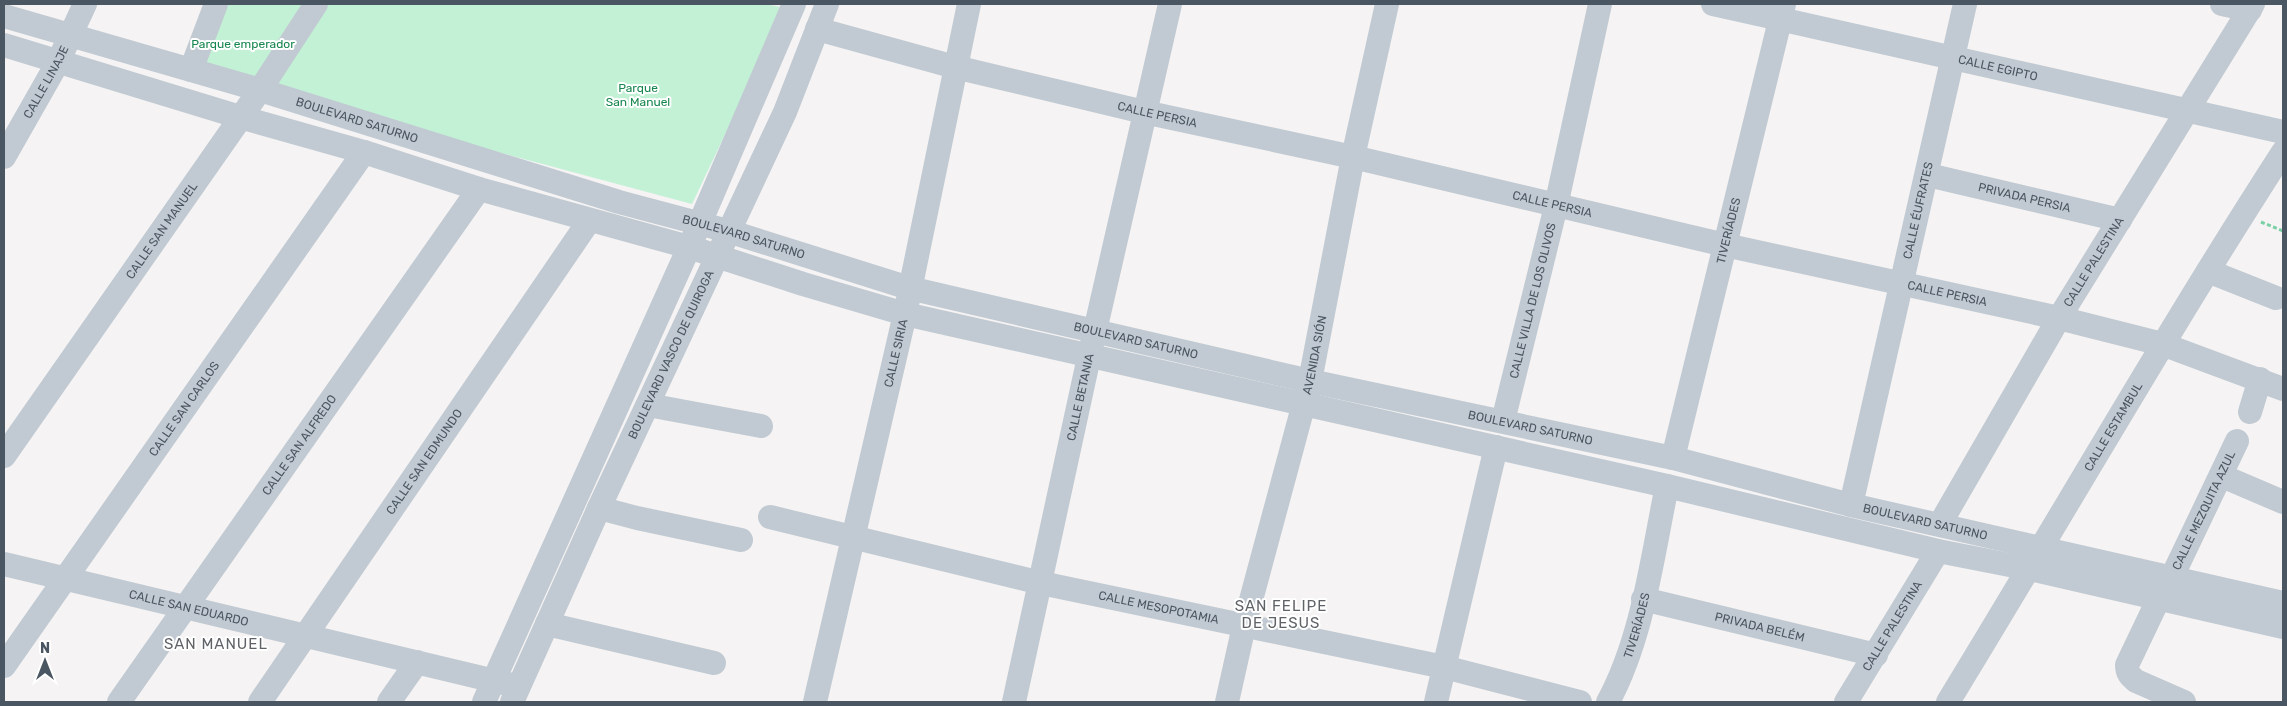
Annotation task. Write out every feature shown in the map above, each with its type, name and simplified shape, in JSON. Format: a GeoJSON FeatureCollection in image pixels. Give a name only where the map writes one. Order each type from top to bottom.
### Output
{"type":"FeatureCollection","features":[{"type":"Feature","properties":{"kind":"street","name":"CALLE LINAJE"},"geometry":{"type":"LineString","coordinates":[[4,157],[58,62],[85,4]]}},
{"type":"Feature","properties":{"kind":"street"},"geometry":{"type":"LineString","coordinates":[[191,70],[216,4]]}},
{"type":"Feature","properties":{"kind":"street","name":"CALLE SAN MANUEL"},"geometry":{"type":"LineString","coordinates":[[4,456],[260,90],[316,4]]}},
{"type":"Feature","properties":{"kind":"street","name":"BOULEVARD VASCO DE QUIROGA"},"geometry":{"type":"LineString","coordinates":[[484,702],[700,223],[792,4]]}},
{"type":"Feature","properties":{"kind":"street","name":"BOULEVARD VASCO DE QUIROGA"},"geometry":{"type":"LineString","coordinates":[[516,694],[599,508],[785,112],[827,4]]}},
{"type":"Feature","properties":{"kind":"street","name":"CALLE SIRIA"},"geometry":{"type":"LineString","coordinates":[[815,702],[905,314],[968,4]]}},
{"type":"Feature","properties":{"kind":"street","name":"CALLE BETANIA"},"geometry":{"type":"LineString","coordinates":[[1014,702],[1089,357],[1170,4]]}},
{"type":"Feature","properties":{"kind":"street","name":"AVENIDA SIÓN"},"geometry":{"type":"LineString","coordinates":[[1227,702],[1244,626],[1310,381],[1353,157],[1386,4]]}},
{"type":"Feature","properties":{"kind":"street","name":"CALLE VILLA DE LOS OLIVOS"},"geometry":{"type":"LineString","coordinates":[[1503,421],[1556,206],[1600,4]]}},
{"type":"Feature","properties":{"kind":"street","name":"CALLE EGIPTO"},"geometry":{"type":"LineString","coordinates":[[1713,4],[1783,11],[1953,59],[2186,109],[2283,132]]}},
{"type":"Feature","properties":{"kind":"street","name":"CALLE ÉUFRATES"},"geometry":{"type":"LineString","coordinates":[[1851,505],[1928,175],[1965,4]]}},
{"type":"Feature","properties":{"kind":"street"},"geometry":{"type":"LineString","coordinates":[[2222,4],[2252,7]]}},
{"type":"Feature","properties":{"kind":"street","name":"CALLE PALESTINA"},"geometry":{"type":"LineString","coordinates":[[1940,524],[2059,318],[2186,109],[2252,7]]}},
{"type":"Feature","properties":{"kind":"street","name":"TIVERÍADES"},"geometry":{"type":"LineString","coordinates":[[1673,458],[1783,11]]}},
{"type":"Feature","properties":{"kind":"street","name":"BOULEVARD SATURNO"},"geometry":{"type":"LineString","coordinates":[[4,16],[260,90],[601,196],[728,231],[909,288],[1096,333],[1310,381],[1673,458],[1851,505],[1940,524],[2041,549],[2283,627]]}},
{"type":"Feature","properties":{"kind":"street","name":"CALLE PERSIA"},"geometry":{"type":"LineString","coordinates":[[817,29],[955,67],[1144,112],[1353,157],[1725,245],[2059,318],[2162,344],[2283,389]]}},
{"type":"Feature","properties":{"kind":"street","name":"BOULEVARD SATURNO"},"geometry":{"type":"LineString","coordinates":[[4,45],[240,117],[364,152],[479,189],[589,221],[689,247],[716,257],[905,314],[1667,486],[1938,551],[2030,569],[2165,589],[2283,603]]}},
{"type":"Feature","properties":{"kind":"street","name":"CALLE SAN CARLOS"},"geometry":{"type":"LineString","coordinates":[[4,666],[364,152]]}},
{"type":"Feature","properties":{"kind":"street","name":"CALLE ESTAMBUL"},"geometry":{"type":"LineString","coordinates":[[1948,702],[2030,569],[2162,344],[2283,152]]}},
{"type":"Feature","properties":{"kind":"street","name":"PRIVADA PERSIA"},"geometry":{"type":"LineString","coordinates":[[1928,175],[2120,220]]}},
{"type":"Feature","properties":{"kind":"street","name":"CALLE SAN ALFREDO"},"geometry":{"type":"LineString","coordinates":[[119,702],[479,189]]}},
{"type":"Feature","properties":{"kind":"street","name":"CALLE SAN EDMUNDO"},"geometry":{"type":"LineString","coordinates":[[260,702],[589,221]]}},
{"type":"Feature","properties":{"kind":"street"},"geometry":{"type":"LineString","coordinates":[[2208,271],[2276,298]]}},
{"type":"Feature","properties":{"kind":"street"},"geometry":{"type":"LineString","coordinates":[[2250,412],[2260,379]]}},
{"type":"Feature","properties":{"kind":"street"},"geometry":{"type":"LineString","coordinates":[[648,406],[761,426]]}},
{"type":"Feature","properties":{"kind":"street","name":"CALLE MEZQUITA AZUL"},"geometry":{"type":"LineString","coordinates":[[2184,702],[2136,681],[2130,677],[2127,665],[2222,476],[2237,441]]}},
{"type":"Feature","properties":{"kind":"street"},"geometry":{"type":"LineString","coordinates":[[1436,702],[1496,447]]}},
{"type":"Feature","properties":{"kind":"street"},"geometry":{"type":"LineString","coordinates":[[2222,476],[2283,502]]}},
{"type":"Feature","properties":{"kind":"street","name":"TIVERÍADES"},"geometry":{"type":"LineString","coordinates":[[1608,702],[1623,675],[1643,599],[1667,486]]}},
{"type":"Feature","properties":{"kind":"street"},"geometry":{"type":"LineString","coordinates":[[599,508],[741,540]]}},
{"type":"Feature","properties":{"kind":"street","name":"CALLE MESOPOTAMIA"},"geometry":{"type":"LineString","coordinates":[[770,517],[1041,583],[1444,667],[1580,702]]}},
{"type":"Feature","properties":{"kind":"street","name":"CALLE PALESTINA"},"geometry":{"type":"LineString","coordinates":[[1846,702],[1876,656],[1938,551]]}},
{"type":"Feature","properties":{"kind":"street","name":"CALLE SAN EDUARDO"},"geometry":{"type":"LineString","coordinates":[[4,564],[65,580],[494,680],[516,694]]}},
{"type":"Feature","properties":{"kind":"street","name":"PRIVADA BELÉM"},"geometry":{"type":"LineString","coordinates":[[1643,599],[1876,656]]}},
{"type":"Feature","properties":{"kind":"street"},"geometry":{"type":"LineString","coordinates":[[547,624],[714,664]]}},
{"type":"Feature","properties":{"kind":"street"},"geometry":{"type":"LineString","coordinates":[[390,702],[417,662]]}},
{"type":"Feature","properties":{"kind":"green space","name":"Parque San Manuel"},"geometry":{"type":"Polygon","coordinates":[[[216,4],[766,4],[785,8],[692,204],[191,70],[216,4]]]}},
{"type":"Feature","properties":{"kind":"district","name":"SAN FELIPE DE JESUS"},"geometry":{"type":"Point","coordinates":[1281,614]}},
{"type":"Feature","properties":{"kind":"district","name":"SAN MANUEL"},"geometry":{"type":"Point","coordinates":[216,644]}},
{"type":"Feature","properties":{"kind":"park label","name":"Parque emperador"},"geometry":{"type":"Point","coordinates":[243,44]}}]}
